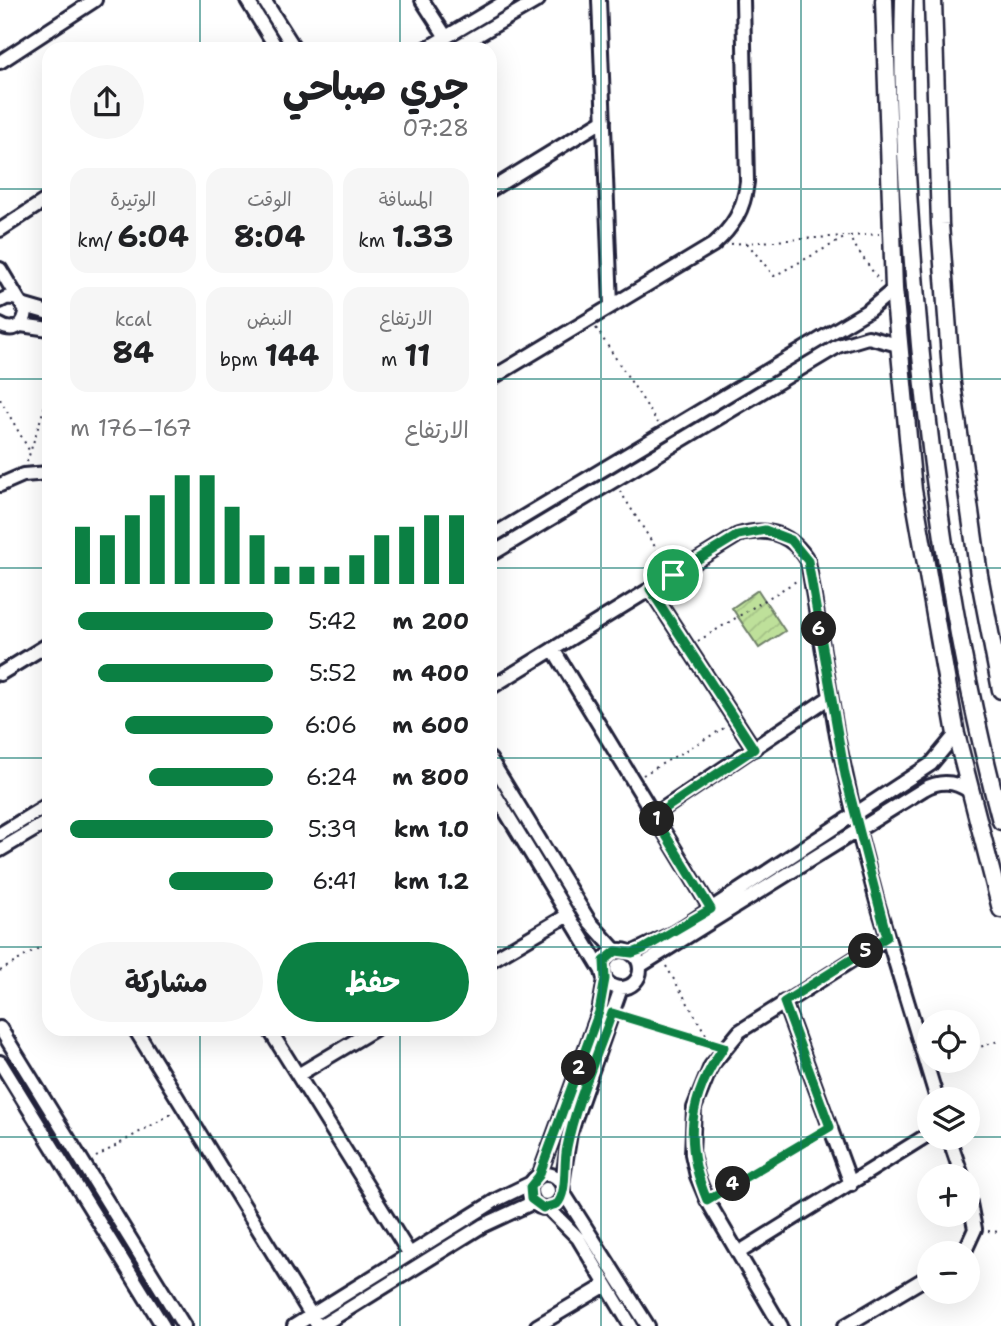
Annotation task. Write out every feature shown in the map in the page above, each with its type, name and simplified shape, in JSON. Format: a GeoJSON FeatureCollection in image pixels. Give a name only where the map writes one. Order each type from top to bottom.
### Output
{"type":"FeatureCollection","features":[{"type":"Feature","properties":{"kind":"main road"},"geometry":{"type":"LineString","coordinates":[[884,0],[892,233],[891,292],[913,490],[956,734],[1001,909]]}},
{"type":"Feature","properties":{"kind":"main road"},"geometry":{"type":"LineString","coordinates":[[904,0],[910,226],[926,418],[959,626],[979,731],[1001,821]]}},
{"type":"Feature","properties":{"kind":"main road"},"geometry":{"type":"LineString","coordinates":[[933,0],[939,211],[952,384],[979,575],[1001,690]]}},
{"type":"Feature","properties":{"kind":"street"},"geometry":{"type":"LineString","coordinates":[[0,62],[95,0]]}},
{"type":"Feature","properties":{"kind":"street"},"geometry":{"type":"LineString","coordinates":[[247,0],[272,42]]}},
{"type":"Feature","properties":{"kind":"street"},"geometry":{"type":"LineString","coordinates":[[264,0],[291,42]]}},
{"type":"Feature","properties":{"kind":"street"},"geometry":{"type":"LineString","coordinates":[[422,0],[446,37]]}},
{"type":"Feature","properties":{"kind":"street"},"geometry":{"type":"LineString","coordinates":[[438,42],[508,0]]}},
{"type":"Feature","properties":{"kind":"street"},"geometry":{"type":"LineString","coordinates":[[466,42],[538,0]]}},
{"type":"Feature","properties":{"kind":"street"},"geometry":{"type":"LineString","coordinates":[[599,0],[611,306]]}},
{"type":"Feature","properties":{"kind":"street"},"geometry":{"type":"LineString","coordinates":[[497,375],[713,245],[736,222],[746,196],[743,0]]}},
{"type":"Feature","properties":{"kind":"street"},"geometry":{"type":"LineString","coordinates":[[497,186],[604,120]]}},
{"type":"Feature","properties":{"kind":"street"},"geometry":{"type":"LineString","coordinates":[[0,230],[42,203]]}},
{"type":"Feature","properties":{"kind":"street"},"geometry":{"type":"LineString","coordinates":[[0,269],[26,316],[8,328]]}},
{"type":"Feature","properties":{"kind":"street"},"geometry":{"type":"LineString","coordinates":[[497,533],[869,310],[891,292]]}},
{"type":"Feature","properties":{"kind":"street"},"geometry":{"type":"LineString","coordinates":[[0,301],[8,297],[42,310]]}},
{"type":"Feature","properties":{"kind":"street"},"geometry":{"type":"LineString","coordinates":[[8,328],[42,329]]}},
{"type":"Feature","properties":{"kind":"street"},"geometry":{"type":"LineString","coordinates":[[497,551],[847,341],[878,338],[898,345]]}},
{"type":"Feature","properties":{"kind":"street"},"geometry":{"type":"LineString","coordinates":[[0,485],[23,475],[42,474]]}},
{"type":"Feature","properties":{"kind":"street"},"geometry":{"type":"LineString","coordinates":[[528,514],[536,528]]}},
{"type":"Feature","properties":{"kind":"street"},"geometry":{"type":"LineString","coordinates":[[497,684],[738,535],[765,530],[779,533],[801,549],[810,573],[830,697],[854,814],[887,937],[933,1087]]}},
{"type":"Feature","properties":{"kind":"street"},"geometry":{"type":"LineString","coordinates":[[650,589],[754,749]]}},
{"type":"Feature","properties":{"kind":"street"},"geometry":{"type":"LineString","coordinates":[[0,674],[42,648]]}},
{"type":"Feature","properties":{"kind":"street"},"geometry":{"type":"LineString","coordinates":[[553,649],[711,909]]}},
{"type":"Feature","properties":{"kind":"street"},"geometry":{"type":"LineString","coordinates":[[654,816],[830,697]]}},
{"type":"Feature","properties":{"kind":"street"},"geometry":{"type":"LineString","coordinates":[[497,770],[589,921],[616,951],[632,953],[664,939],[931,764],[956,734]]}},
{"type":"Feature","properties":{"kind":"street"},"geometry":{"type":"LineString","coordinates":[[548,1208],[557,1204],[563,1188],[570,1133],[621,988],[634,983],[640,966],[932,784],[952,783],[969,791]]}},
{"type":"Feature","properties":{"kind":"street"},"geometry":{"type":"LineString","coordinates":[[497,798],[604,975],[621,988]]}},
{"type":"Feature","properties":{"kind":"street"},"geometry":{"type":"LineString","coordinates":[[0,834],[42,808]]}},
{"type":"Feature","properties":{"kind":"street"},"geometry":{"type":"LineString","coordinates":[[0,850],[42,825]]}},
{"type":"Feature","properties":{"kind":"street"},"geometry":{"type":"LineString","coordinates":[[497,957],[568,915]]}},
{"type":"Feature","properties":{"kind":"street"},"geometry":{"type":"LineString","coordinates":[[781,1326],[707,1200],[697,1176],[691,1131],[701,1086],[718,1045],[887,937]]}},
{"type":"Feature","properties":{"kind":"street"},"geometry":{"type":"LineString","coordinates":[[616,951],[604,961],[596,1023],[529,1191],[534,1202],[548,1208],[572,1230],[631,1326]]}},
{"type":"Feature","properties":{"kind":"street"},"geometry":{"type":"LineString","coordinates":[[632,953],[640,966]]}},
{"type":"Feature","properties":{"kind":"street"},"geometry":{"type":"LineString","coordinates":[[784,1002],[851,1184]]}},
{"type":"Feature","properties":{"kind":"street"},"geometry":{"type":"LineString","coordinates":[[0,1028],[184,1326]]}},
{"type":"Feature","properties":{"kind":"street"},"geometry":{"type":"LineString","coordinates":[[143,1036],[183,1107],[317,1322]]}},
{"type":"Feature","properties":{"kind":"street"},"geometry":{"type":"LineString","coordinates":[[273,1036],[409,1253]]}},
{"type":"Feature","properties":{"kind":"street"},"geometry":{"type":"LineString","coordinates":[[298,1075],[363,1036]]}},
{"type":"Feature","properties":{"kind":"street"},"geometry":{"type":"LineString","coordinates":[[0,1062],[163,1326]]}},
{"type":"Feature","properties":{"kind":"street"},"geometry":{"type":"LineString","coordinates":[[738,1253],[917,1142]]}},
{"type":"Feature","properties":{"kind":"street"},"geometry":{"type":"LineString","coordinates":[[68,1173],[84,1164]]}},
{"type":"Feature","properties":{"kind":"street"},"geometry":{"type":"LineString","coordinates":[[317,1322],[409,1253],[535,1179],[554,1176],[648,1326]]}},
{"type":"Feature","properties":{"kind":"street"},"geometry":{"type":"LineString","coordinates":[[294,1326],[317,1322],[482,1226],[534,1202]]}},
{"type":"Feature","properties":{"kind":"street"},"geometry":{"type":"LineString","coordinates":[[970,1241],[975,1229]]}},
{"type":"Feature","properties":{"kind":"street"},"geometry":{"type":"LineString","coordinates":[[845,1326],[917,1283]]}},
{"type":"Feature","properties":{"kind":"street"},"geometry":{"type":"LineString","coordinates":[[537,1326],[606,1284]]}},
{"type":"Feature","properties":{"kind":"path"},"geometry":{"type":"LineString","coordinates":[[713,245],[892,233]]}},
{"type":"Feature","properties":{"kind":"path"},"geometry":{"type":"LineString","coordinates":[[747,243],[774,276],[848,236]]}},
{"type":"Feature","properties":{"kind":"path"},"geometry":{"type":"LineString","coordinates":[[848,236],[891,292]]}},
{"type":"Feature","properties":{"kind":"path"},"geometry":{"type":"LineString","coordinates":[[590,318],[665,432]]}},
{"type":"Feature","properties":{"kind":"path"},"geometry":{"type":"LineString","coordinates":[[0,399],[31,452]]}},
{"type":"Feature","properties":{"kind":"path"},"geometry":{"type":"LineString","coordinates":[[23,475],[42,416]]}},
{"type":"Feature","properties":{"kind":"path"},"geometry":{"type":"LineString","coordinates":[[614,481],[673,575]]}},
{"type":"Feature","properties":{"kind":"path"},"geometry":{"type":"LineString","coordinates":[[688,647],[810,573]]}},
{"type":"Feature","properties":{"kind":"path"},"geometry":{"type":"LineString","coordinates":[[633,780],[736,721]]}},
{"type":"Feature","properties":{"kind":"path"},"geometry":{"type":"LineString","coordinates":[[0,971],[42,946]]}},
{"type":"Feature","properties":{"kind":"path"},"geometry":{"type":"LineString","coordinates":[[659,954],[718,1045]]}},
{"type":"Feature","properties":{"kind":"path"},"geometry":{"type":"LineString","coordinates":[[612,1013],[718,1045]]}},
{"type":"Feature","properties":{"kind":"path"},"geometry":{"type":"LineString","coordinates":[[980,1047],[1001,1040]]}},
{"type":"Feature","properties":{"kind":"path"},"geometry":{"type":"LineString","coordinates":[[84,1164],[183,1107]]}},
{"type":"Feature","properties":{"kind":"path"},"geometry":{"type":"LineString","coordinates":[[707,1200],[830,1127]]}},
{"type":"Feature","properties":{"kind":"path"},"geometry":{"type":"LineString","coordinates":[[975,1229],[1001,1233]]}},
{"type":"Feature","properties":{"kind":"green space"},"geometry":{"type":"Polygon","coordinates":[[[758,590],[785,631],[759,648],[732,608],[758,590]]]}},
{"type":"Feature","properties":{"kind":"route"},"geometry":{"type":"LineString","coordinates":[[751,531],[779,533],[801,549],[808,561],[845,775],[887,937],[784,1002],[830,1127],[707,1200],[697,1176],[691,1131],[701,1086],[710,1066],[724,1047],[612,1013],[570,1133],[562,1171],[562,1196],[553,1207],[543,1208],[531,1199],[529,1191],[533,1180],[539,1176],[599,1012],[604,990],[604,961],[616,951],[632,953],[654,944],[711,909],[654,816],[754,749],[650,589],[673,575],[738,535],[751,531]]}}]}
